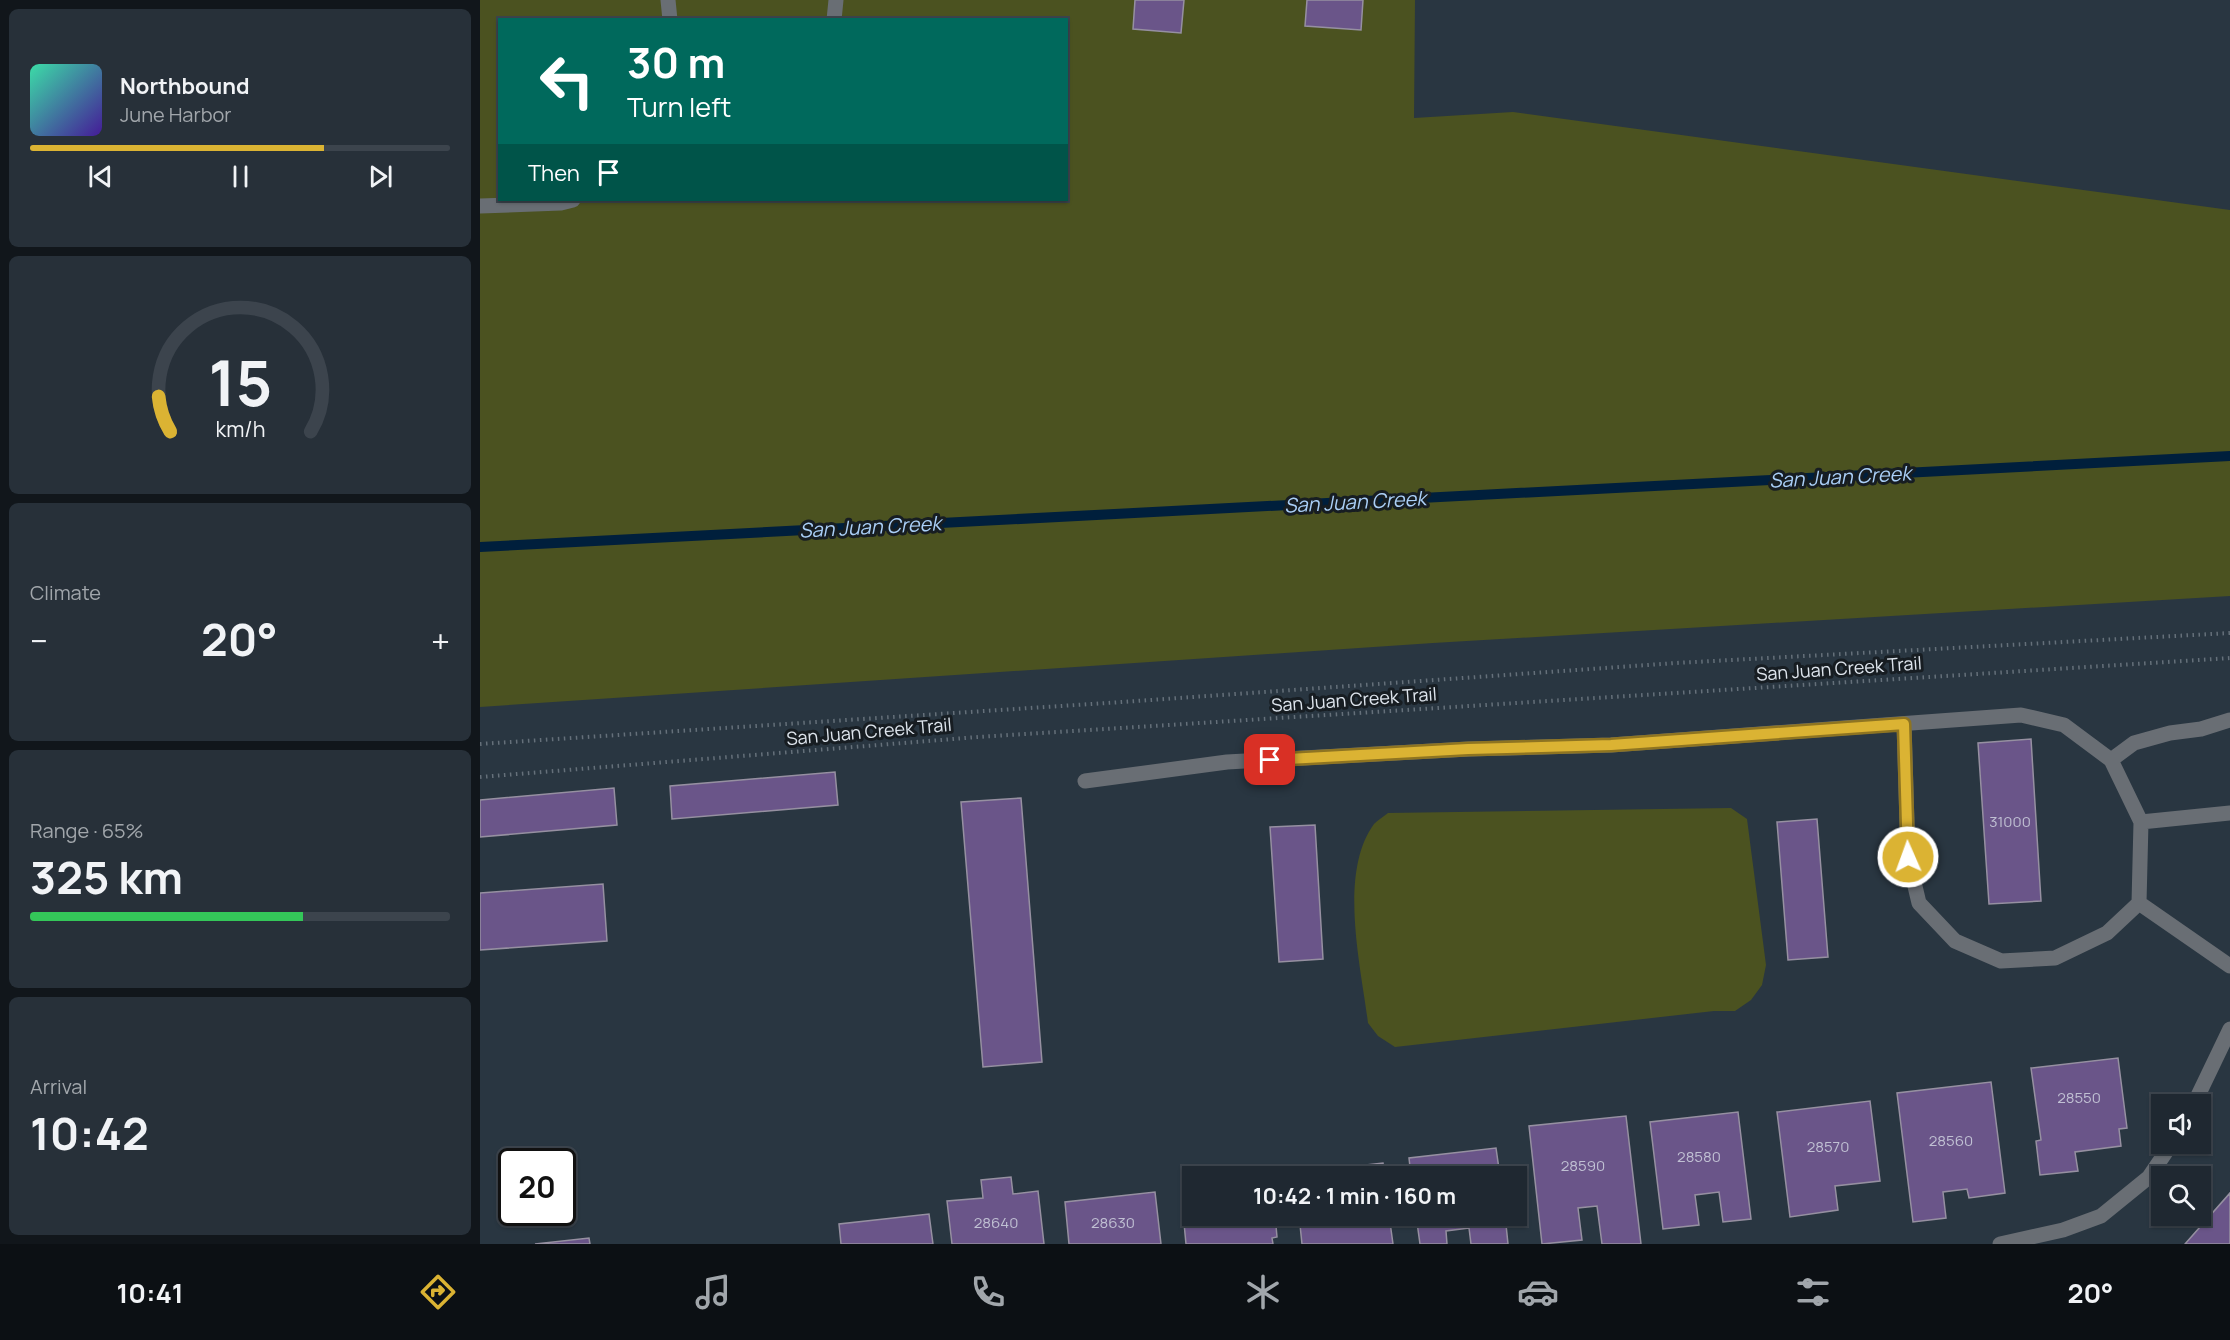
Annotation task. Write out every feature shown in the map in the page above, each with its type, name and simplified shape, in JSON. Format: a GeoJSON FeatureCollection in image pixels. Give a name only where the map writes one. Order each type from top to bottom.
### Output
{"type":"FeatureCollection","features":[{"type":"Feature","properties":{"kind":"street"},"geometry":{"type":"LineString","coordinates":[[668,0],[670,18]]}},
{"type":"Feature","properties":{"kind":"street"},"geometry":{"type":"LineString","coordinates":[[834,18],[836,0]]}},
{"type":"Feature","properties":{"kind":"street"},"geometry":{"type":"LineString","coordinates":[[480,206],[569,201]]}},
{"type":"Feature","properties":{"kind":"street"},"geometry":{"type":"LineString","coordinates":[[1085,781],[1227,762],[1468,749],[1611,745],[2021,715],[2064,725],[2110,760],[2141,822],[2139,903],[2107,933],[2055,958],[2001,961],[1955,941],[1919,903],[1908,857],[1904,724]]}},
{"type":"Feature","properties":{"kind":"street"},"geometry":{"type":"LineString","coordinates":[[2110,760],[2134,743],[2170,733],[2201,729],[2230,720]]}},
{"type":"Feature","properties":{"kind":"street"},"geometry":{"type":"LineString","coordinates":[[2141,822],[2230,813]]}},
{"type":"Feature","properties":{"kind":"street"},"geometry":{"type":"LineString","coordinates":[[2139,903],[2230,966]]}},
{"type":"Feature","properties":{"kind":"street"},"geometry":{"type":"LineString","coordinates":[[2199,1094],[2230,1029]]}},
{"type":"Feature","properties":{"kind":"street"},"geometry":{"type":"LineString","coordinates":[[2000,1244],[2063,1230],[2101,1216],[2149,1177],[2165,1154]]}},
{"type":"Feature","properties":{"kind":"path","name":"San Juan Creek Trail"},"geometry":{"type":"LineString","coordinates":[[480,744],[1676,663],[2230,633]]}},
{"type":"Feature","properties":{"kind":"path","name":"San Juan Creek Trail"},"geometry":{"type":"LineString","coordinates":[[480,777],[978,737],[2230,658]]}},
{"type":"Feature","properties":{"kind":"green space"},"geometry":{"type":"Polygon","coordinates":[[[480,0],[1415,0],[1414,118],[1513,112],[2230,210],[2230,596],[1433,643],[480,707],[480,0]]]}},
{"type":"Feature","properties":{"kind":"green space"},"geometry":{"type":"Polygon","coordinates":[[[1731,808],[1747,819],[1766,965],[1762,985],[1751,1000],[1735,1011],[1714,1011],[1395,1047],[1378,1036],[1368,1023],[1357,948],[1354,894],[1363,844],[1374,824],[1388,813],[1731,808]]]}},
{"type":"Feature","properties":{"kind":"building"},"geometry":{"type":"Polygon","coordinates":[[[1135,0],[1184,0],[1181,33],[1133,29],[1135,0]]]}},
{"type":"Feature","properties":{"kind":"building"},"geometry":{"type":"Polygon","coordinates":[[[1307,0],[1363,0],[1361,30],[1305,26],[1307,0]]]}},
{"type":"Feature","properties":{"kind":"building"},"geometry":{"type":"Polygon","coordinates":[[[2031,739],[2041,901],[1989,904],[1978,743],[2031,739]]]}},
{"type":"Feature","properties":{"kind":"building"},"geometry":{"type":"Polygon","coordinates":[[[835,772],[838,805],[672,819],[670,786],[835,772]]]}},
{"type":"Feature","properties":{"kind":"building"},"geometry":{"type":"Polygon","coordinates":[[[614,788],[617,825],[480,837],[480,800],[614,788]]]}},
{"type":"Feature","properties":{"kind":"building"},"geometry":{"type":"Polygon","coordinates":[[[1021,798],[1042,1062],[983,1067],[961,802],[1021,798]]]}},
{"type":"Feature","properties":{"kind":"building"},"geometry":{"type":"Polygon","coordinates":[[[1817,819],[1828,957],[1788,960],[1777,822],[1817,819]]]}},
{"type":"Feature","properties":{"kind":"building"},"geometry":{"type":"Polygon","coordinates":[[[1315,825],[1323,959],[1279,962],[1270,827],[1315,825]]]}},
{"type":"Feature","properties":{"kind":"building"},"geometry":{"type":"Polygon","coordinates":[[[603,884],[607,941],[480,950],[480,893],[603,884]]]}},
{"type":"Feature","properties":{"kind":"building"},"geometry":{"type":"Polygon","coordinates":[[[2118,1058],[2127,1128],[2119,1129],[2121,1146],[2075,1152],[2078,1171],[2040,1175],[2036,1141],[2041,1140],[2031,1068],[2118,1058]]]}},
{"type":"Feature","properties":{"kind":"building"},"geometry":{"type":"Polygon","coordinates":[[[1991,1082],[2005,1193],[1969,1198],[1967,1189],[1943,1192],[1946,1218],[1913,1222],[1897,1093],[1991,1082]]]}},
{"type":"Feature","properties":{"kind":"building"},"geometry":{"type":"Polygon","coordinates":[[[1870,1101],[1880,1181],[1835,1186],[1838,1210],[1790,1217],[1777,1112],[1870,1101]]]}},
{"type":"Feature","properties":{"kind":"building"},"geometry":{"type":"Polygon","coordinates":[[[1738,1112],[1751,1219],[1723,1222],[1719,1192],[1695,1195],[1699,1225],[1663,1229],[1650,1122],[1738,1112]]]}},
{"type":"Feature","properties":{"kind":"building"},"geometry":{"type":"Polygon","coordinates":[[[1626,1116],[1641,1244],[1602,1244],[1597,1206],[1578,1208],[1582,1240],[1542,1244],[1529,1126],[1626,1116]]]}},
{"type":"Feature","properties":{"kind":"building"},"geometry":{"type":"Polygon","coordinates":[[[1496,1148],[1499,1166],[1410,1166],[1409,1158],[1496,1148]]]}},
{"type":"Feature","properties":{"kind":"building"},"geometry":{"type":"Polygon","coordinates":[[[1383,1163],[1383,1166],[1356,1166],[1383,1163]]]}},
{"type":"Feature","properties":{"kind":"building"},"geometry":{"type":"Polygon","coordinates":[[[1011,1177],[1013,1194],[1038,1191],[1044,1244],[952,1244],[947,1201],[983,1198],[981,1180],[1011,1177]]]}},
{"type":"Feature","properties":{"kind":"building"},"geometry":{"type":"Polygon","coordinates":[[[1155,1192],[1161,1244],[1069,1244],[1065,1202],[1155,1192]]]}},
{"type":"Feature","properties":{"kind":"building"},"geometry":{"type":"Polygon","coordinates":[[[2230,1193],[2230,1244],[2185,1244],[2201,1226],[2211,1226],[2211,1215],[2230,1193]]]}},
{"type":"Feature","properties":{"kind":"building"},"geometry":{"type":"Polygon","coordinates":[[[929,1214],[933,1244],[841,1244],[839,1224],[929,1214]]]}},
{"type":"Feature","properties":{"kind":"building"},"geometry":{"type":"Polygon","coordinates":[[[1184,1226],[1276,1226],[1277,1237],[1272,1238],[1273,1244],[1186,1244],[1184,1226]]]}},
{"type":"Feature","properties":{"kind":"building"},"geometry":{"type":"Polygon","coordinates":[[[1300,1226],[1391,1226],[1393,1244],[1302,1244],[1300,1226]]]}},
{"type":"Feature","properties":{"kind":"building"},"geometry":{"type":"Polygon","coordinates":[[[1418,1226],[1506,1226],[1508,1244],[1471,1244],[1469,1228],[1446,1231],[1447,1244],[1420,1244],[1418,1226]]]}},
{"type":"Feature","properties":{"kind":"building"},"geometry":{"type":"Polygon","coordinates":[[[589,1238],[590,1244],[535,1244],[589,1238]]]}},
{"type":"Feature","properties":{"kind":"waterway","name":"San Juan Creek"},"geometry":{"type":"LineString","coordinates":[[480,547],[2230,456]]}},
{"type":"Feature","properties":{"kind":"route"},"geometry":{"type":"LineString","coordinates":[[1270,760],[1468,749],[1611,745],[1904,724],[1908,857]]}}]}
